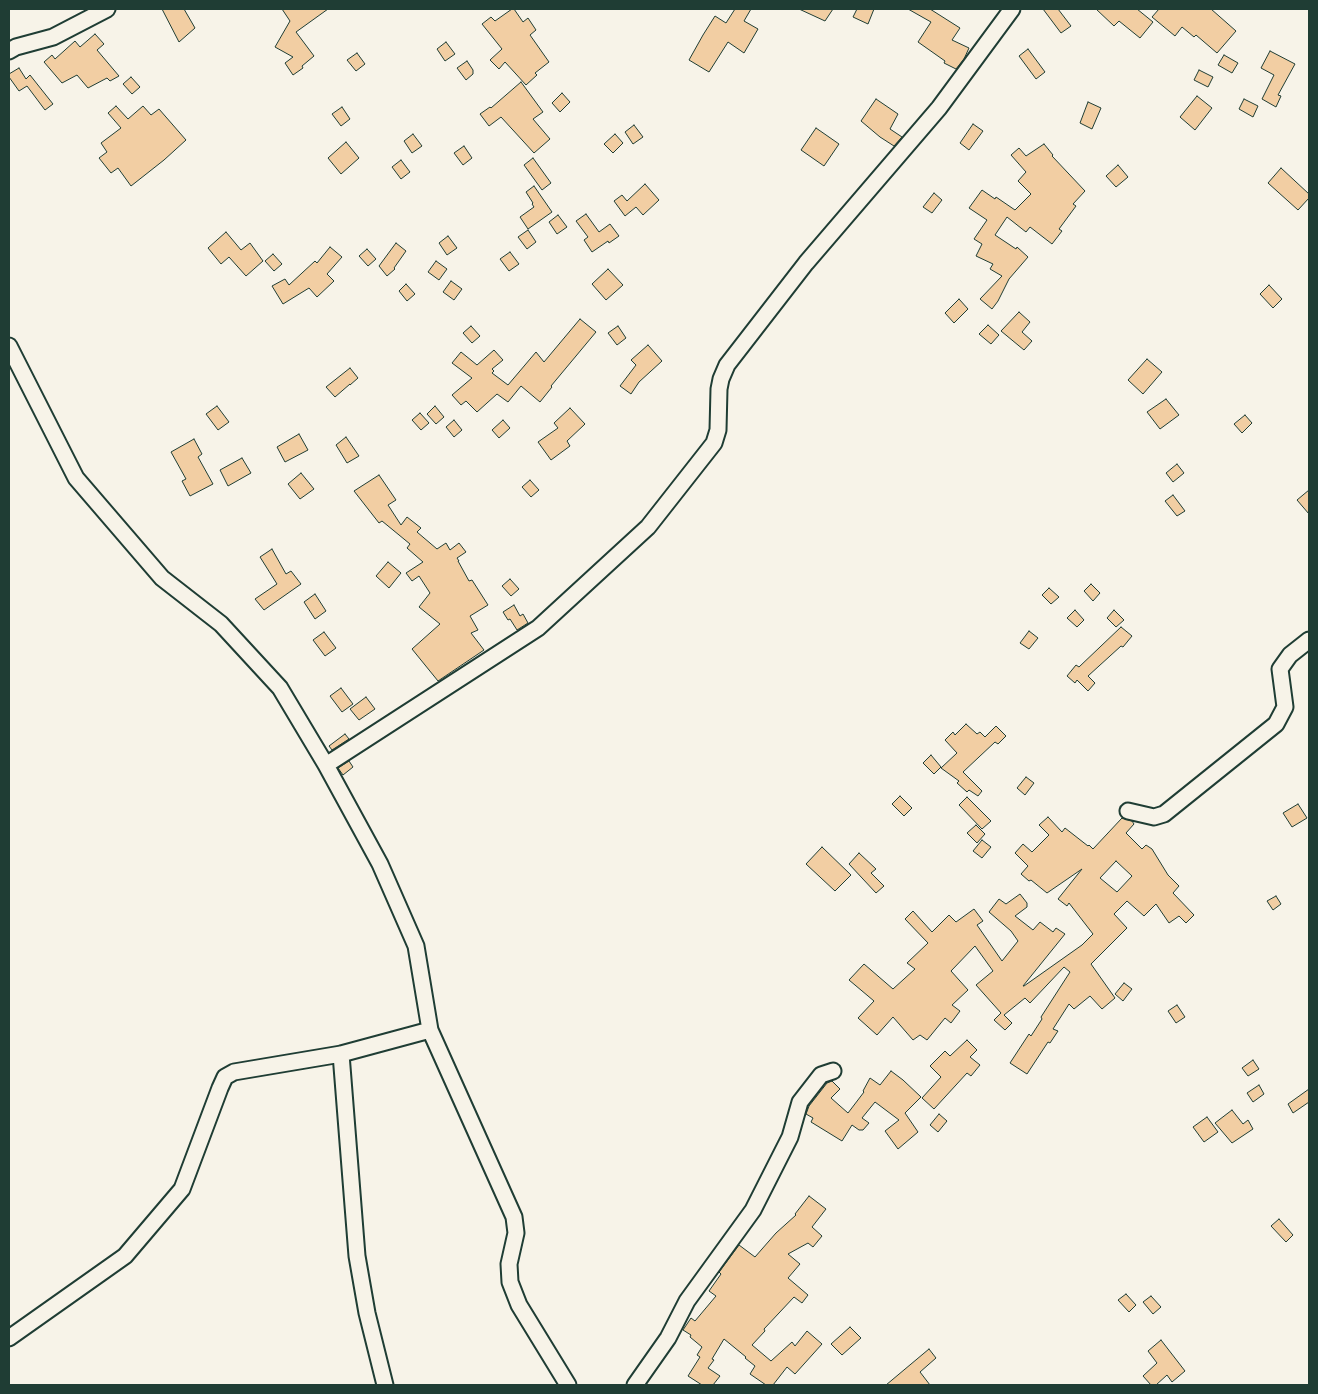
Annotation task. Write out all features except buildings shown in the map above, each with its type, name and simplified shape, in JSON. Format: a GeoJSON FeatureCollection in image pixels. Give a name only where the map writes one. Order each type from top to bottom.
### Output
{"type":"FeatureCollection","features":[{"type":"Feature","properties":{"kind":"street"},"geometry":{"type":"LineString","coordinates":[[9,51],[16,46],[53,36],[107,9]]}},
{"type":"Feature","properties":{"kind":"street"},"geometry":{"type":"LineString","coordinates":[[326,765],[538,628],[648,527],[714,443],[718,430],[719,389],[727,365],[806,263],[939,108],[1012,9]]}},
{"type":"Feature","properties":{"kind":"street"},"geometry":{"type":"LineString","coordinates":[[9,346],[76,478],[162,578],[221,624],[280,688],[326,765],[380,864],[416,946],[430,1030],[514,1217],[516,1233],[509,1264],[510,1282],[519,1305],[568,1385]]}},
{"type":"Feature","properties":{"kind":"street"},"geometry":{"type":"LineString","coordinates":[[1128,811],[1154,817],[1164,814],[1276,724],[1285,707],[1280,669],[1290,655],[1309,640]]}},
{"type":"Feature","properties":{"kind":"street"},"geometry":{"type":"LineString","coordinates":[[9,1338],[125,1256],[182,1189],[225,1077],[234,1072],[341,1054],[430,1030]]}},
{"type":"Feature","properties":{"kind":"street"},"geometry":{"type":"LineString","coordinates":[[341,1054],[357,1256],[367,1313],[385,1385]]}},
{"type":"Feature","properties":{"kind":"street"},"geometry":{"type":"LineString","coordinates":[[635,1385],[668,1338],[686,1301],[754,1210],[790,1137],[800,1102],[821,1075],[832,1071]]}}]}
